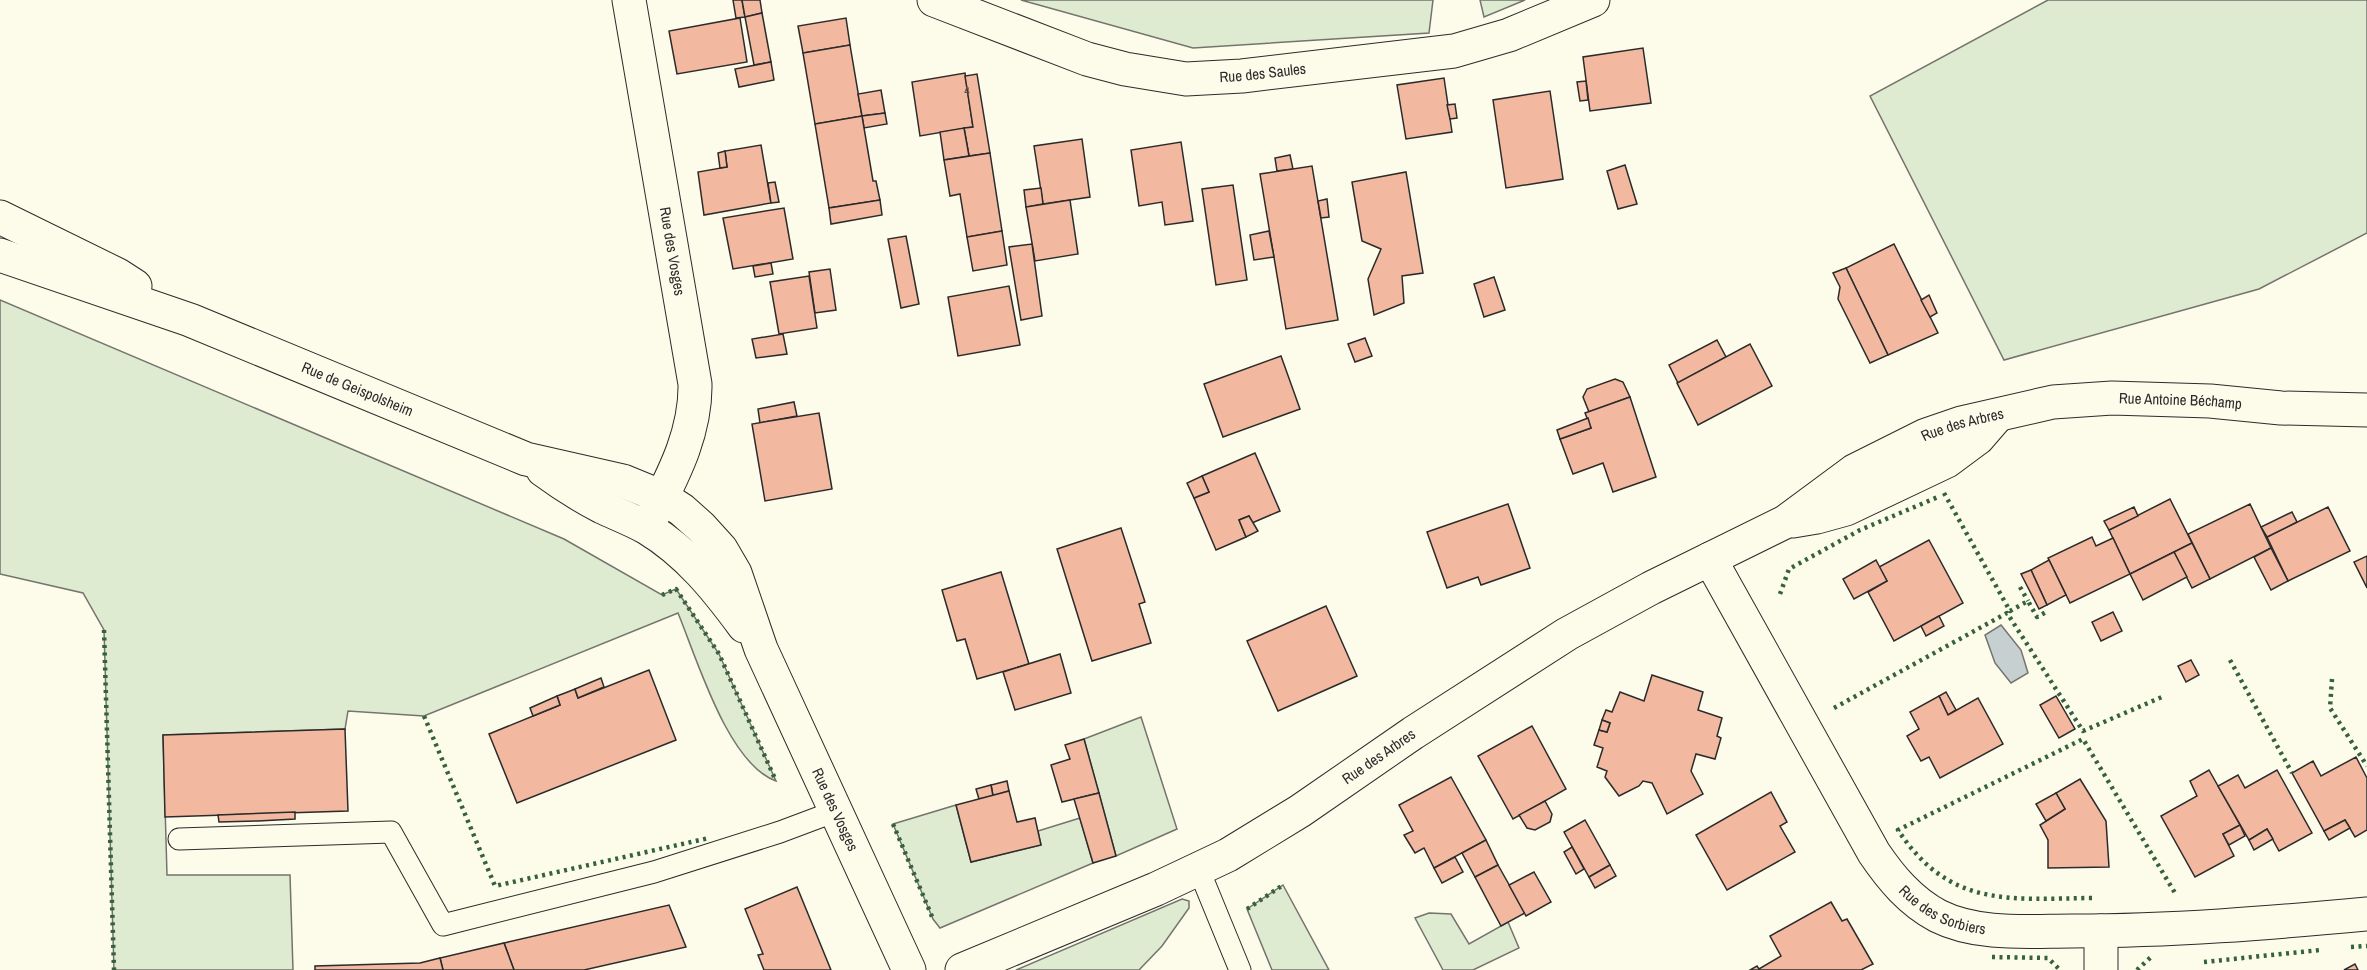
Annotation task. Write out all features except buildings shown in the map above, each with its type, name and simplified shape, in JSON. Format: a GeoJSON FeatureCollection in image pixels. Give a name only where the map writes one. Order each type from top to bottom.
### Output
{"type":"FeatureCollection","features":[{"type":"Feature","properties":{"kind":"street","name":"Rue des Vosges"},"geometry":{"type":"LineString","coordinates":[[629,0],[695,384],[696,403],[684,451],[647,528],[692,562],[713,585],[761,649]]}},
{"type":"Feature","properties":{"kind":"street","name":"Rue des Saules"},"geometry":{"type":"LineString","coordinates":[[934,0],[1087,59],[1136,71],[1186,79],[1242,76],[1454,51],[1509,35],[1593,0]]}},
{"type":"Feature","properties":{"kind":"street","name":"Rue de Geispolsheim"},"geometry":{"type":"LineString","coordinates":[[0,217],[118,275],[190,320]]}},
{"type":"Feature","properties":{"kind":"street","name":"Rue de Geispolsheim"},"geometry":{"type":"LineString","coordinates":[[0,255],[190,320],[526,459],[623,481],[662,497]]}},
{"type":"Feature","properties":{"kind":"street","name":"Rue Antoine Béchamp"},"geometry":{"type":"LineString","coordinates":[[1997,416],[2053,402],[2112,398],[2210,401],[2281,408],[2367,410]]}},
{"type":"Feature","properties":{"kind":"street","name":"Rue des Arbres"},"geometry":{"type":"LineString","coordinates":[[962,970],[1199,870],[1300,811],[1413,733],[1567,634],[1651,588],[1785,522],[1832,486],[1883,454],[1961,423],[1997,416]]}},
{"type":"Feature","properties":{"kind":"street","name":"Rue de Geispolsheim"},"geometry":{"type":"LineString","coordinates":[[526,459],[574,491],[647,528]]}},
{"type":"Feature","properties":{"kind":"street","name":"Rue des Vosges"},"geometry":{"type":"LineString","coordinates":[[662,497],[701,526],[721,549],[735,573],[761,649],[909,970]]}},
{"type":"Feature","properties":{"kind":"street","name":"Rue des Sorbiers"},"geometry":{"type":"LineString","coordinates":[[1710,559],[1874,853],[1899,887],[1918,903],[1939,916],[1958,923],[2010,932],[2208,927],[2367,914]]}},
{"type":"Feature","properties":{"kind":"street"},"geometry":{"type":"LineString","coordinates":[[2101,931],[2101,970]]}},
{"type":"Feature","properties":{"kind":"lane"},"geometry":{"type":"LineString","coordinates":[[179,838],[391,832],[443,925],[654,872],[780,832],[836,811]]}},
{"type":"Feature","properties":{"kind":"lane"},"geometry":{"type":"LineString","coordinates":[[1199,870],[1240,970]]}},
{"type":"Feature","properties":{"kind":"green space"},"geometry":{"type":"Polygon","coordinates":[[[1021,0],[1433,0],[1429,33],[1193,48],[1021,0]]]}},
{"type":"Feature","properties":{"kind":"green space"},"geometry":{"type":"Polygon","coordinates":[[[1480,0],[1525,0],[1484,17],[1480,0]]]}},
{"type":"Feature","properties":{"kind":"green space"},"geometry":{"type":"Polygon","coordinates":[[[2048,0],[2367,0],[2367,233],[2259,289],[2004,360],[1870,96],[2048,0]]]}},
{"type":"Feature","properties":{"kind":"green space"},"geometry":{"type":"Polygon","coordinates":[[[0,300],[564,539],[662,595],[676,589],[719,654],[776,781],[759,771],[743,754],[729,733],[716,708],[678,613],[424,716],[348,711],[345,729],[163,735],[167,875],[290,875],[293,970],[114,970],[104,630],[83,593],[0,574],[0,300]]]}},
{"type":"Feature","properties":{"kind":"green space"},"geometry":{"type":"Polygon","coordinates":[[[1141,717],[1177,829],[1116,856],[1084,739],[1141,717]]]}},
{"type":"Feature","properties":{"kind":"green space"},"geometry":{"type":"Polygon","coordinates":[[[956,805],[971,862],[1041,845],[1038,831],[1080,818],[1093,863],[940,928],[933,919],[893,824],[956,805]]]}},
{"type":"Feature","properties":{"kind":"green space"},"geometry":{"type":"Polygon","coordinates":[[[1283,885],[1329,970],[1272,970],[1247,909],[1283,885]]]}},
{"type":"Feature","properties":{"kind":"green space"},"geometry":{"type":"Polygon","coordinates":[[[1182,899],[1189,901],[1189,908],[1162,946],[1139,970],[1016,970],[1182,899]]]}},
{"type":"Feature","properties":{"kind":"green space"},"geometry":{"type":"Polygon","coordinates":[[[1429,913],[1451,914],[1469,944],[1508,922],[1519,948],[1473,970],[1443,970],[1415,918],[1429,913]]]}},
{"type":"Feature","properties":{"kind":"shaded area"},"geometry":{"type":"Polygon","coordinates":[[[2001,625],[2021,650],[2028,673],[2011,683],[1995,663],[1985,635],[2001,625]]]}},
{"type":"Feature","properties":{"kind":"hedge"},"geometry":{"type":"LineString","coordinates":[[1944,493],[2010,611],[2028,601],[2037,617],[2048,611]]}},
{"type":"Feature","properties":{"kind":"hedge"},"geometry":{"type":"LineString","coordinates":[[1780,594],[1789,569],[1860,530],[1938,497]]}},
{"type":"Feature","properties":{"kind":"hedge"},"geometry":{"type":"LineString","coordinates":[[2020,587],[2028,601]]}},
{"type":"Feature","properties":{"kind":"hedge"},"geometry":{"type":"LineString","coordinates":[[662,595],[676,589],[719,654],[776,781]]}},
{"type":"Feature","properties":{"kind":"hedge"},"geometry":{"type":"LineString","coordinates":[[1834,708],[2007,613],[2083,731],[2162,697]]}},
{"type":"Feature","properties":{"kind":"hedge"},"geometry":{"type":"LineString","coordinates":[[104,630],[114,970]]}},
{"type":"Feature","properties":{"kind":"hedge"},"geometry":{"type":"LineString","coordinates":[[2230,660],[2292,773]]}},
{"type":"Feature","properties":{"kind":"hedge"},"geometry":{"type":"LineString","coordinates":[[2332,679],[2330,708],[2367,766]]}},
{"type":"Feature","properties":{"kind":"hedge"},"geometry":{"type":"LineString","coordinates":[[424,716],[495,886],[709,838]]}},
{"type":"Feature","properties":{"kind":"hedge"},"geometry":{"type":"LineString","coordinates":[[2092,898],[2008,897],[1983,894],[1960,886],[1938,874],[1918,855],[1898,830],[2083,739],[2175,893]]}},
{"type":"Feature","properties":{"kind":"hedge"},"geometry":{"type":"LineString","coordinates":[[893,824],[933,919]]}},
{"type":"Feature","properties":{"kind":"hedge"},"geometry":{"type":"LineString","coordinates":[[1247,909],[1283,885]]}},
{"type":"Feature","properties":{"kind":"hedge"},"geometry":{"type":"LineString","coordinates":[[2351,947],[2367,946]]}},
{"type":"Feature","properties":{"kind":"hedge"},"geometry":{"type":"LineString","coordinates":[[2204,962],[2320,950]]}},
{"type":"Feature","properties":{"kind":"hedge"},"geometry":{"type":"LineString","coordinates":[[1992,957],[2048,958],[2060,970]]}},
{"type":"Feature","properties":{"kind":"hedge"},"geometry":{"type":"LineString","coordinates":[[2137,970],[2151,957]]}}]}
